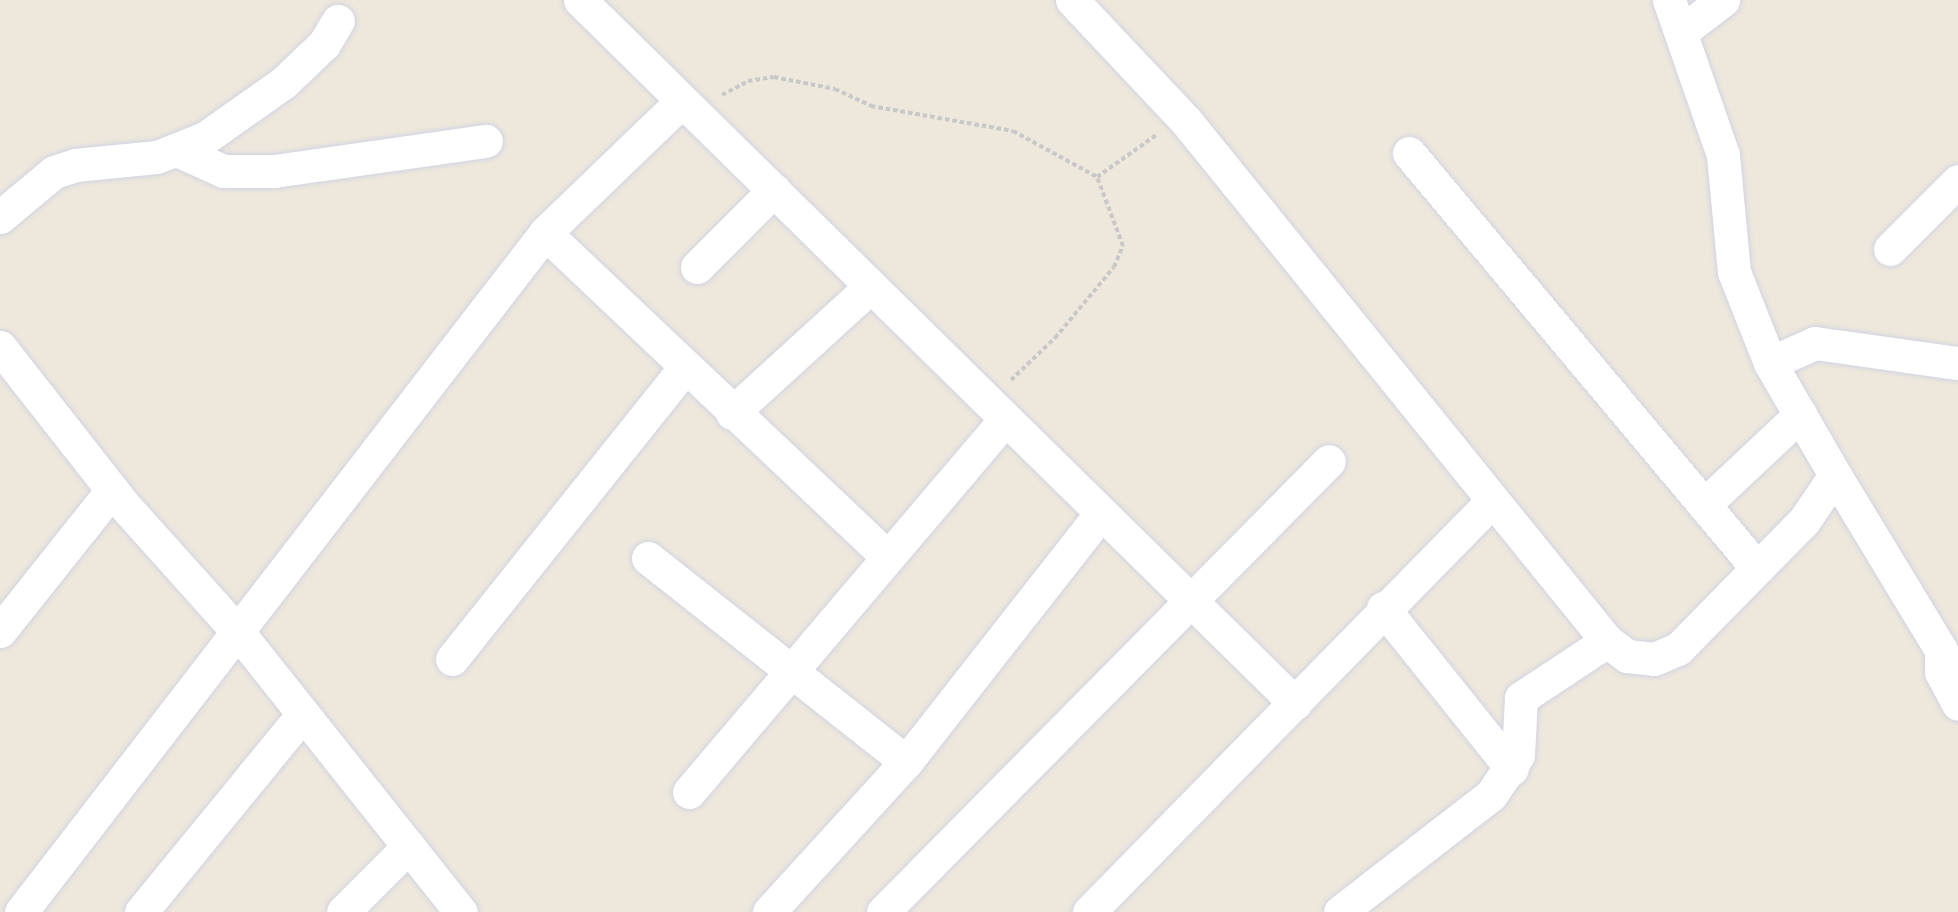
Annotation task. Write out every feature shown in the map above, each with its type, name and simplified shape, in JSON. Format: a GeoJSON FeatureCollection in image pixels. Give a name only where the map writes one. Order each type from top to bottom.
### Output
{"type":"FeatureCollection","features":[{"type":"Feature","properties":{"kind":"street"},"geometry":{"type":"LineString","coordinates":[[580,0],[1188,602],[1295,703]]}},
{"type":"Feature","properties":{"kind":"street"},"geometry":{"type":"LineString","coordinates":[[1072,0],[1186,121],[1607,641],[1627,656],[1654,659],[1678,649],[1804,521],[1836,475]]}},
{"type":"Feature","properties":{"kind":"street"},"geometry":{"type":"LineString","coordinates":[[1669,0],[1723,154],[1734,272],[1770,363],[1836,475],[1950,648],[1941,672],[1958,704]]}},
{"type":"Feature","properties":{"kind":"street"},"geometry":{"type":"LineString","coordinates":[[1681,32],[1723,0]]}},
{"type":"Feature","properties":{"kind":"street"},"geometry":{"type":"LineString","coordinates":[[0,217],[54,172],[75,165],[179,152],[283,83],[324,44],[338,21]]}},
{"type":"Feature","properties":{"kind":"street"},"geometry":{"type":"LineString","coordinates":[[21,912],[545,233],[682,101]]}},
{"type":"Feature","properties":{"kind":"street"},"geometry":{"type":"LineString","coordinates":[[179,152],[223,171],[274,171],[486,141]]}},
{"type":"Feature","properties":{"kind":"street"},"geometry":{"type":"LineString","coordinates":[[1409,153],[1757,568]]}},
{"type":"Feature","properties":{"kind":"street"},"geometry":{"type":"LineString","coordinates":[[1890,249],[1958,182]]}},
{"type":"Feature","properties":{"kind":"street"},"geometry":{"type":"LineString","coordinates":[[697,267],[774,190]]}},
{"type":"Feature","properties":{"kind":"street"},"geometry":{"type":"LineString","coordinates":[[545,233],[732,413],[887,556]]}},
{"type":"Feature","properties":{"kind":"street"},"geometry":{"type":"LineString","coordinates":[[732,413],[871,286]]}},
{"type":"Feature","properties":{"kind":"street"},"geometry":{"type":"LineString","coordinates":[[1770,363],[1815,343],[1958,363]]}},
{"type":"Feature","properties":{"kind":"street"},"geometry":{"type":"LineString","coordinates":[[0,346],[112,490],[238,632],[461,912]]}},
{"type":"Feature","properties":{"kind":"street"},"geometry":{"type":"LineString","coordinates":[[452,659],[685,367]]}},
{"type":"Feature","properties":{"kind":"street"},"geometry":{"type":"LineString","coordinates":[[689,792],[887,556],[996,411]]}},
{"type":"Feature","properties":{"kind":"street"},"geometry":{"type":"LineString","coordinates":[[1704,505],[1800,415]]}},
{"type":"Feature","properties":{"kind":"street"},"geometry":{"type":"LineString","coordinates":[[883,912],[1329,461]]}},
{"type":"Feature","properties":{"kind":"street"},"geometry":{"type":"LineString","coordinates":[[0,631],[112,490]]}},
{"type":"Feature","properties":{"kind":"street"},"geometry":{"type":"LineString","coordinates":[[1089,912],[1295,703],[1383,608],[1492,501]]}},
{"type":"Feature","properties":{"kind":"street"},"geometry":{"type":"LineString","coordinates":[[769,912],[906,762],[1100,515]]}},
{"type":"Feature","properties":{"kind":"street"},"geometry":{"type":"LineString","coordinates":[[648,558],[906,762]]}},
{"type":"Feature","properties":{"kind":"street"},"geometry":{"type":"LineString","coordinates":[[1383,608],[1512,769]]}},
{"type":"Feature","properties":{"kind":"street"},"geometry":{"type":"LineString","coordinates":[[1340,912],[1491,795],[1512,769],[1522,736],[1521,698],[1607,641]]}},
{"type":"Feature","properties":{"kind":"street"},"geometry":{"type":"LineString","coordinates":[[141,912],[303,714]]}},
{"type":"Feature","properties":{"kind":"street"},"geometry":{"type":"LineString","coordinates":[[343,912],[409,846]]}},
{"type":"Feature","properties":{"kind":"path"},"geometry":{"type":"LineString","coordinates":[[682,101],[706,99],[748,81],[774,77],[835,89],[871,106],[1013,130],[1097,177],[1123,246],[1114,267],[996,411]]}},
{"type":"Feature","properties":{"kind":"path"},"geometry":{"type":"LineString","coordinates":[[1097,177],[1160,132],[1186,121]]}}]}
